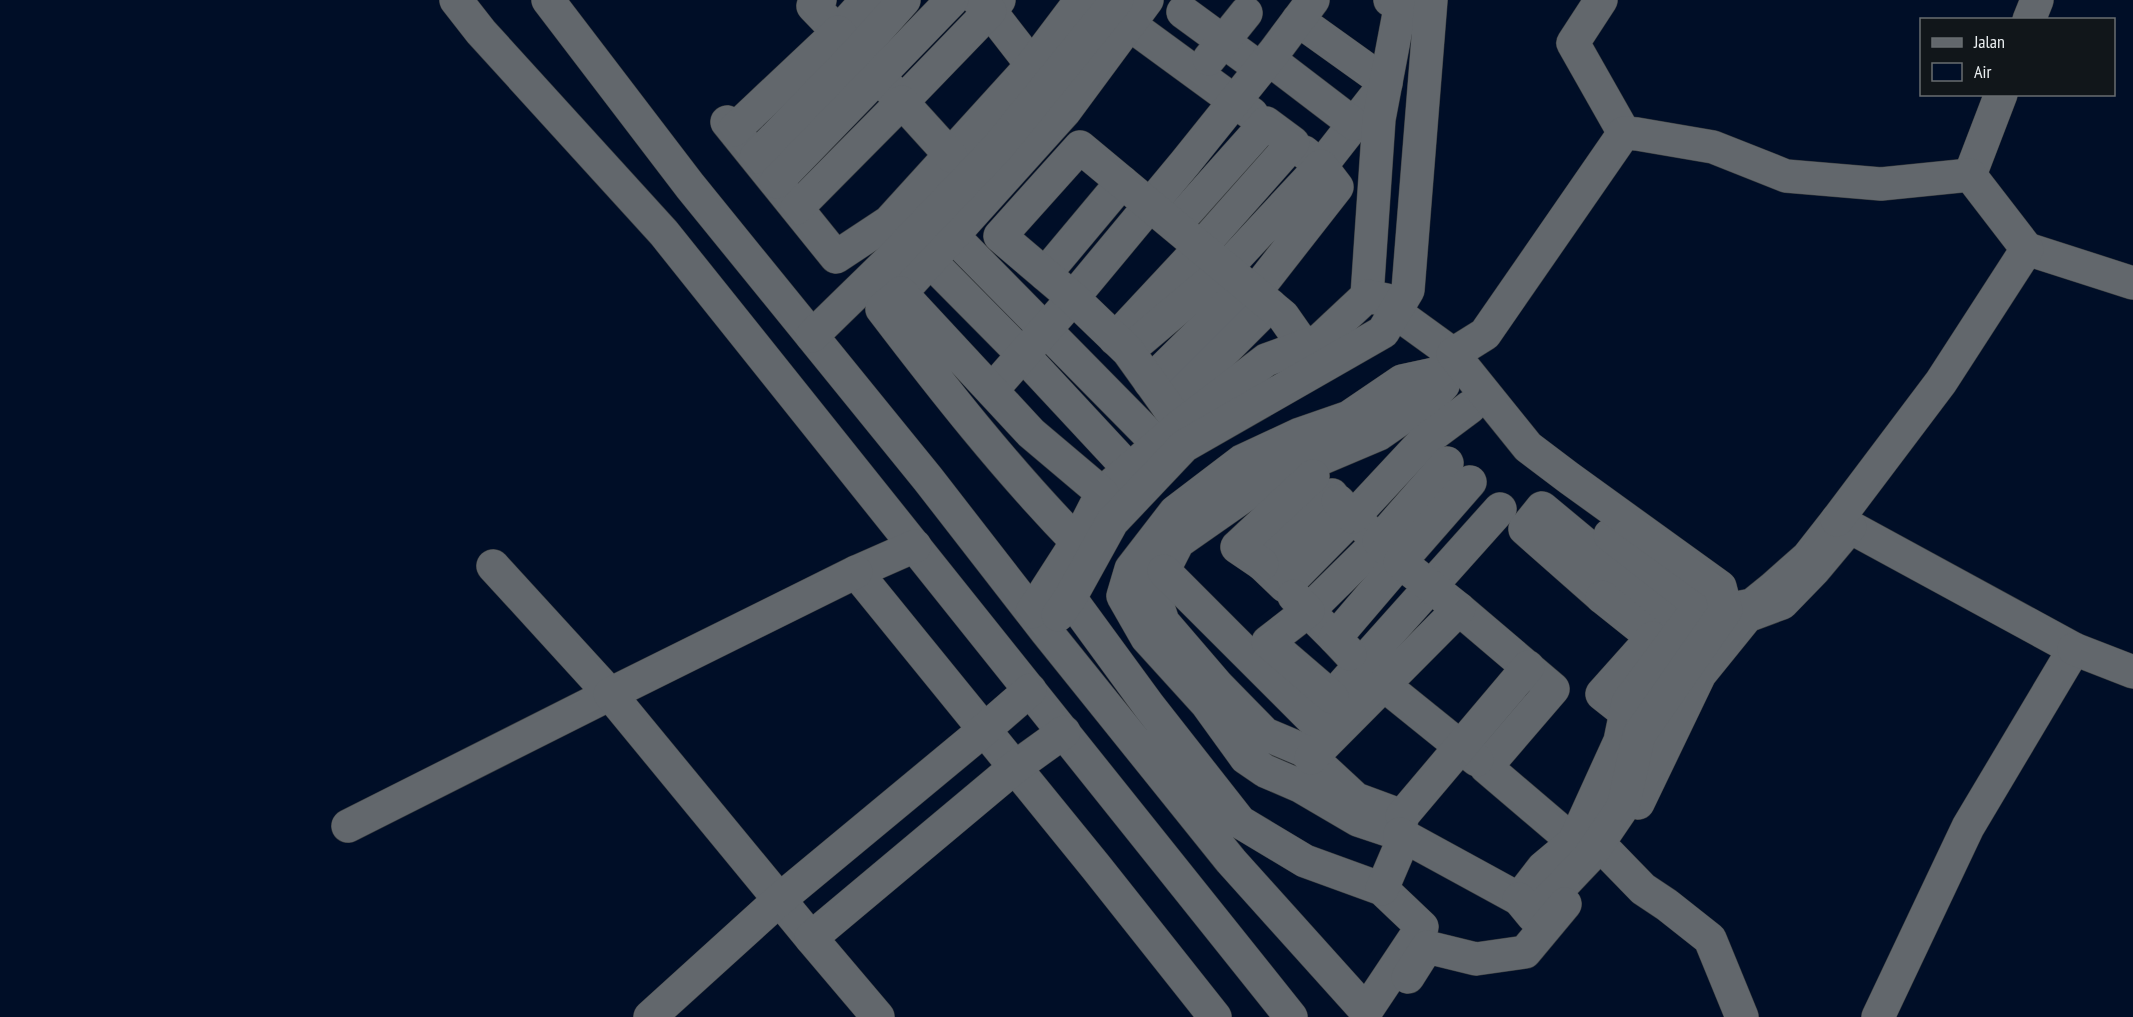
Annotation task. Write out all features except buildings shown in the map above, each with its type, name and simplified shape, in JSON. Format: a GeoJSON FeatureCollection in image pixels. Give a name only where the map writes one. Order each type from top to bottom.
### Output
{"type":"FeatureCollection","features":[{"type":"Feature","properties":{"kind":"lane"},"geometry":{"type":"LineString","coordinates":[[456,0],[481,32],[664,233],[1291,1017]]}},
{"type":"Feature","properties":{"kind":"lane"},"geometry":{"type":"LineString","coordinates":[[548,0],[690,186],[928,479],[1039,622],[1232,861],[1374,1015]]}},
{"type":"Feature","properties":{"kind":"lane"},"geometry":{"type":"LineString","coordinates":[[776,182],[858,53],[867,0]]}},
{"type":"Feature","properties":{"kind":"lane"},"geometry":{"type":"LineString","coordinates":[[756,157],[858,53],[904,0]]}},
{"type":"Feature","properties":{"kind":"lane"},"geometry":{"type":"LineString","coordinates":[[952,0],[730,126],[836,257],[889,222],[1032,65],[1081,0]]}},
{"type":"Feature","properties":{"kind":"lane"},"geometry":{"type":"LineString","coordinates":[[1164,415],[1266,360],[1320,340],[1366,296],[1379,119],[1401,3],[1390,0]]}},
{"type":"Feature","properties":{"kind":"lane"},"geometry":{"type":"LineString","coordinates":[[1039,622],[1070,598],[1112,522],[1184,446],[1383,332],[1408,290],[1431,0]]}},
{"type":"Feature","properties":{"kind":"lane"},"geometry":{"type":"LineString","coordinates":[[1601,0],[1573,43],[1624,134]]}},
{"type":"Feature","properties":{"kind":"lane"},"geometry":{"type":"LineString","coordinates":[[2030,18],[2037,0]]}},
{"type":"Feature","properties":{"kind":"lane"},"geometry":{"type":"LineString","coordinates":[[814,2],[951,156]]}},
{"type":"Feature","properties":{"kind":"lane"},"geometry":{"type":"LineString","coordinates":[[797,208],[902,102],[989,4],[1032,65]]}},
{"type":"Feature","properties":{"kind":"lane"},"geometry":{"type":"LineString","coordinates":[[1157,45],[1188,6],[1223,42]]}},
{"type":"Feature","properties":{"kind":"lane"},"geometry":{"type":"LineString","coordinates":[[1197,75],[1223,42],[1236,7],[1285,37],[1386,83]]}},
{"type":"Feature","properties":{"kind":"lane"},"geometry":{"type":"LineString","coordinates":[[812,336],[894,256],[1131,8]]}},
{"type":"Feature","properties":{"kind":"lane"},"geometry":{"type":"LineString","coordinates":[[1047,511],[1092,485],[1129,469],[1249,288],[1337,187],[1321,166],[1293,143],[1157,45],[1131,8]]}},
{"type":"Feature","properties":{"kind":"lane"},"geometry":{"type":"LineString","coordinates":[[1077,542],[1047,511],[943,388],[882,309],[916,285],[953,236],[1065,111],[1131,8]]}},
{"type":"Feature","properties":{"kind":"lane"},"geometry":{"type":"LineString","coordinates":[[1223,42],[1285,37]]}},
{"type":"Feature","properties":{"kind":"lane"},"geometry":{"type":"LineString","coordinates":[[992,390],[1073,298],[1285,37]]}},
{"type":"Feature","properties":{"kind":"lane"},"geometry":{"type":"LineString","coordinates":[[1285,37],[1354,123]]}},
{"type":"Feature","properties":{"kind":"lane"},"geometry":{"type":"LineString","coordinates":[[1321,166],[1386,83]]}},
{"type":"Feature","properties":{"kind":"lane"},"geometry":{"type":"LineString","coordinates":[[1970,175],[2000,96]]}},
{"type":"Feature","properties":{"kind":"lane"},"geometry":{"type":"LineString","coordinates":[[1175,225],[1266,123]]}},
{"type":"Feature","properties":{"kind":"lane"},"geometry":{"type":"LineString","coordinates":[[1624,134],[1637,134],[1713,147],[1786,176],[1881,184],[1970,175]]}},
{"type":"Feature","properties":{"kind":"lane"},"geometry":{"type":"LineString","coordinates":[[1261,566],[1326,489],[1379,434],[1431,398],[1443,373],[1485,334],[1624,134]]}},
{"type":"Feature","properties":{"kind":"lane"},"geometry":{"type":"LineString","coordinates":[[1121,345],[1201,247],[1293,143]]}},
{"type":"Feature","properties":{"kind":"lane"},"geometry":{"type":"LineString","coordinates":[[1164,415],[1121,345],[1073,298],[1000,236],[1080,147],[1283,316],[1304,346]]}},
{"type":"Feature","properties":{"kind":"lane"},"geometry":{"type":"LineString","coordinates":[[1970,175],[2027,249],[2133,283]]}},
{"type":"Feature","properties":{"kind":"lane"},"geometry":{"type":"LineString","coordinates":[[1045,274],[1122,182]]}},
{"type":"Feature","properties":{"kind":"lane"},"geometry":{"type":"LineString","coordinates":[[953,236],[1096,381],[1164,415]]}},
{"type":"Feature","properties":{"kind":"lane"},"geometry":{"type":"LineString","coordinates":[[1374,1015],[1427,947],[1476,959],[1526,952],[1622,839],[1700,674],[1747,616],[1782,603],[1814,570],[1941,382],[2027,249]]}},
{"type":"Feature","properties":{"kind":"lane"},"geometry":{"type":"LineString","coordinates":[[916,285],[1023,355],[1129,469]]}},
{"type":"Feature","properties":{"kind":"lane"},"geometry":{"type":"LineString","coordinates":[[916,285],[992,390],[1031,433],[1092,485]]}},
{"type":"Feature","properties":{"kind":"lane"},"geometry":{"type":"LineString","coordinates":[[1121,345],[1249,288]]}},
{"type":"Feature","properties":{"kind":"lane"},"geometry":{"type":"LineString","coordinates":[[1070,598],[1149,706],[1240,822],[1305,861],[1382,889],[1435,938],[1472,949],[1500,945],[1526,908],[1543,868],[1574,842],[1620,741],[1628,702],[1668,638],[1700,605],[1536,477],[1470,407],[1443,373],[1398,307],[1366,296]]}},
{"type":"Feature","properties":{"kind":"lane"},"geometry":{"type":"LineString","coordinates":[[1443,373],[1528,447],[1720,587],[1726,610]]}},
{"type":"Feature","properties":{"kind":"lane"},"geometry":{"type":"LineString","coordinates":[[1401,825],[1358,820],[1300,786],[1265,771],[1246,758],[1207,704],[1147,638],[1123,596],[1131,569],[1175,512],[1242,461],[1300,434],[1349,417],[1402,381],[1443,373]]}},
{"type":"Feature","properties":{"kind":"lane"},"geometry":{"type":"LineString","coordinates":[[1071,406],[1096,381]]}},
{"type":"Feature","properties":{"kind":"lane"},"geometry":{"type":"LineString","coordinates":[[1335,638],[1447,462],[1470,407]]}},
{"type":"Feature","properties":{"kind":"lane"},"geometry":{"type":"LineString","coordinates":[[1447,462],[1326,489],[1261,484],[1178,542],[1153,591],[1163,622],[1218,686],[1265,734],[1303,750],[1356,799],[1401,825],[1526,908]]}},
{"type":"Feature","properties":{"kind":"lane"},"geometry":{"type":"LineString","coordinates":[[1447,462],[1525,529],[1542,508],[1610,585],[1668,638]]}},
{"type":"Feature","properties":{"kind":"lane"},"geometry":{"type":"LineString","coordinates":[[1039,622],[1077,542],[1092,485]]}},
{"type":"Feature","properties":{"kind":"lane"},"geometry":{"type":"LineString","coordinates":[[1326,489],[1390,551],[1553,689],[1486,767]]}},
{"type":"Feature","properties":{"kind":"lane"},"geometry":{"type":"LineString","coordinates":[[1261,566],[1326,489]]}},
{"type":"Feature","properties":{"kind":"lane"},"geometry":{"type":"LineString","coordinates":[[1311,758],[1372,675],[1431,586],[1500,508]]}},
{"type":"Feature","properties":{"kind":"lane"},"geometry":{"type":"LineString","coordinates":[[1204,524],[1261,566],[1372,675],[1574,842]]}},
{"type":"Feature","properties":{"kind":"lane"},"geometry":{"type":"LineString","coordinates":[[1526,908],[1589,857],[1623,807],[1639,735],[1726,610],[1752,605],[1843,524]]}},
{"type":"Feature","properties":{"kind":"lane"},"geometry":{"type":"LineString","coordinates":[[1843,524],[2074,649],[2133,672]]}},
{"type":"Feature","properties":{"kind":"lane"},"geometry":{"type":"LineString","coordinates":[[348,826],[856,572],[915,546]]}},
{"type":"Feature","properties":{"kind":"lane"},"geometry":{"type":"LineString","coordinates":[[1332,697],[1268,642],[1390,551]]}},
{"type":"Feature","properties":{"kind":"lane"},"geometry":{"type":"LineString","coordinates":[[493,566],[610,694],[878,1017]]}},
{"type":"Feature","properties":{"kind":"lane"},"geometry":{"type":"LineString","coordinates":[[1164,571],[1312,719],[1332,697],[1372,675],[1459,609]]}},
{"type":"Feature","properties":{"kind":"lane"},"geometry":{"type":"LineString","coordinates":[[856,572],[1215,1017]]}},
{"type":"Feature","properties":{"kind":"lane"},"geometry":{"type":"LineString","coordinates":[[1878,1017],[1968,828],[2074,649]]}},
{"type":"Feature","properties":{"kind":"lane"},"geometry":{"type":"LineString","coordinates":[[1382,889],[1400,847],[1401,825],[1459,747],[1527,667]]}},
{"type":"Feature","properties":{"kind":"lane"},"geometry":{"type":"LineString","coordinates":[[650,1017],[779,900],[1030,690]]}},
{"type":"Feature","properties":{"kind":"lane"},"geometry":{"type":"LineString","coordinates":[[811,938],[1014,768],[1064,732]]}},
{"type":"Feature","properties":{"kind":"lane"},"geometry":{"type":"LineString","coordinates":[[1609,854],[1642,889],[1667,905],[1710,939],[1742,1017]]}},
{"type":"Feature","properties":{"kind":"lane"},"geometry":{"type":"LineString","coordinates":[[1374,1015],[1422,927]]}},
{"type":"Feature","properties":{"kind":"water"},"geometry":{"type":"Polygon","coordinates":[[[0,0],[2133,0],[2133,1017],[0,1017],[0,0]]]}}]}
